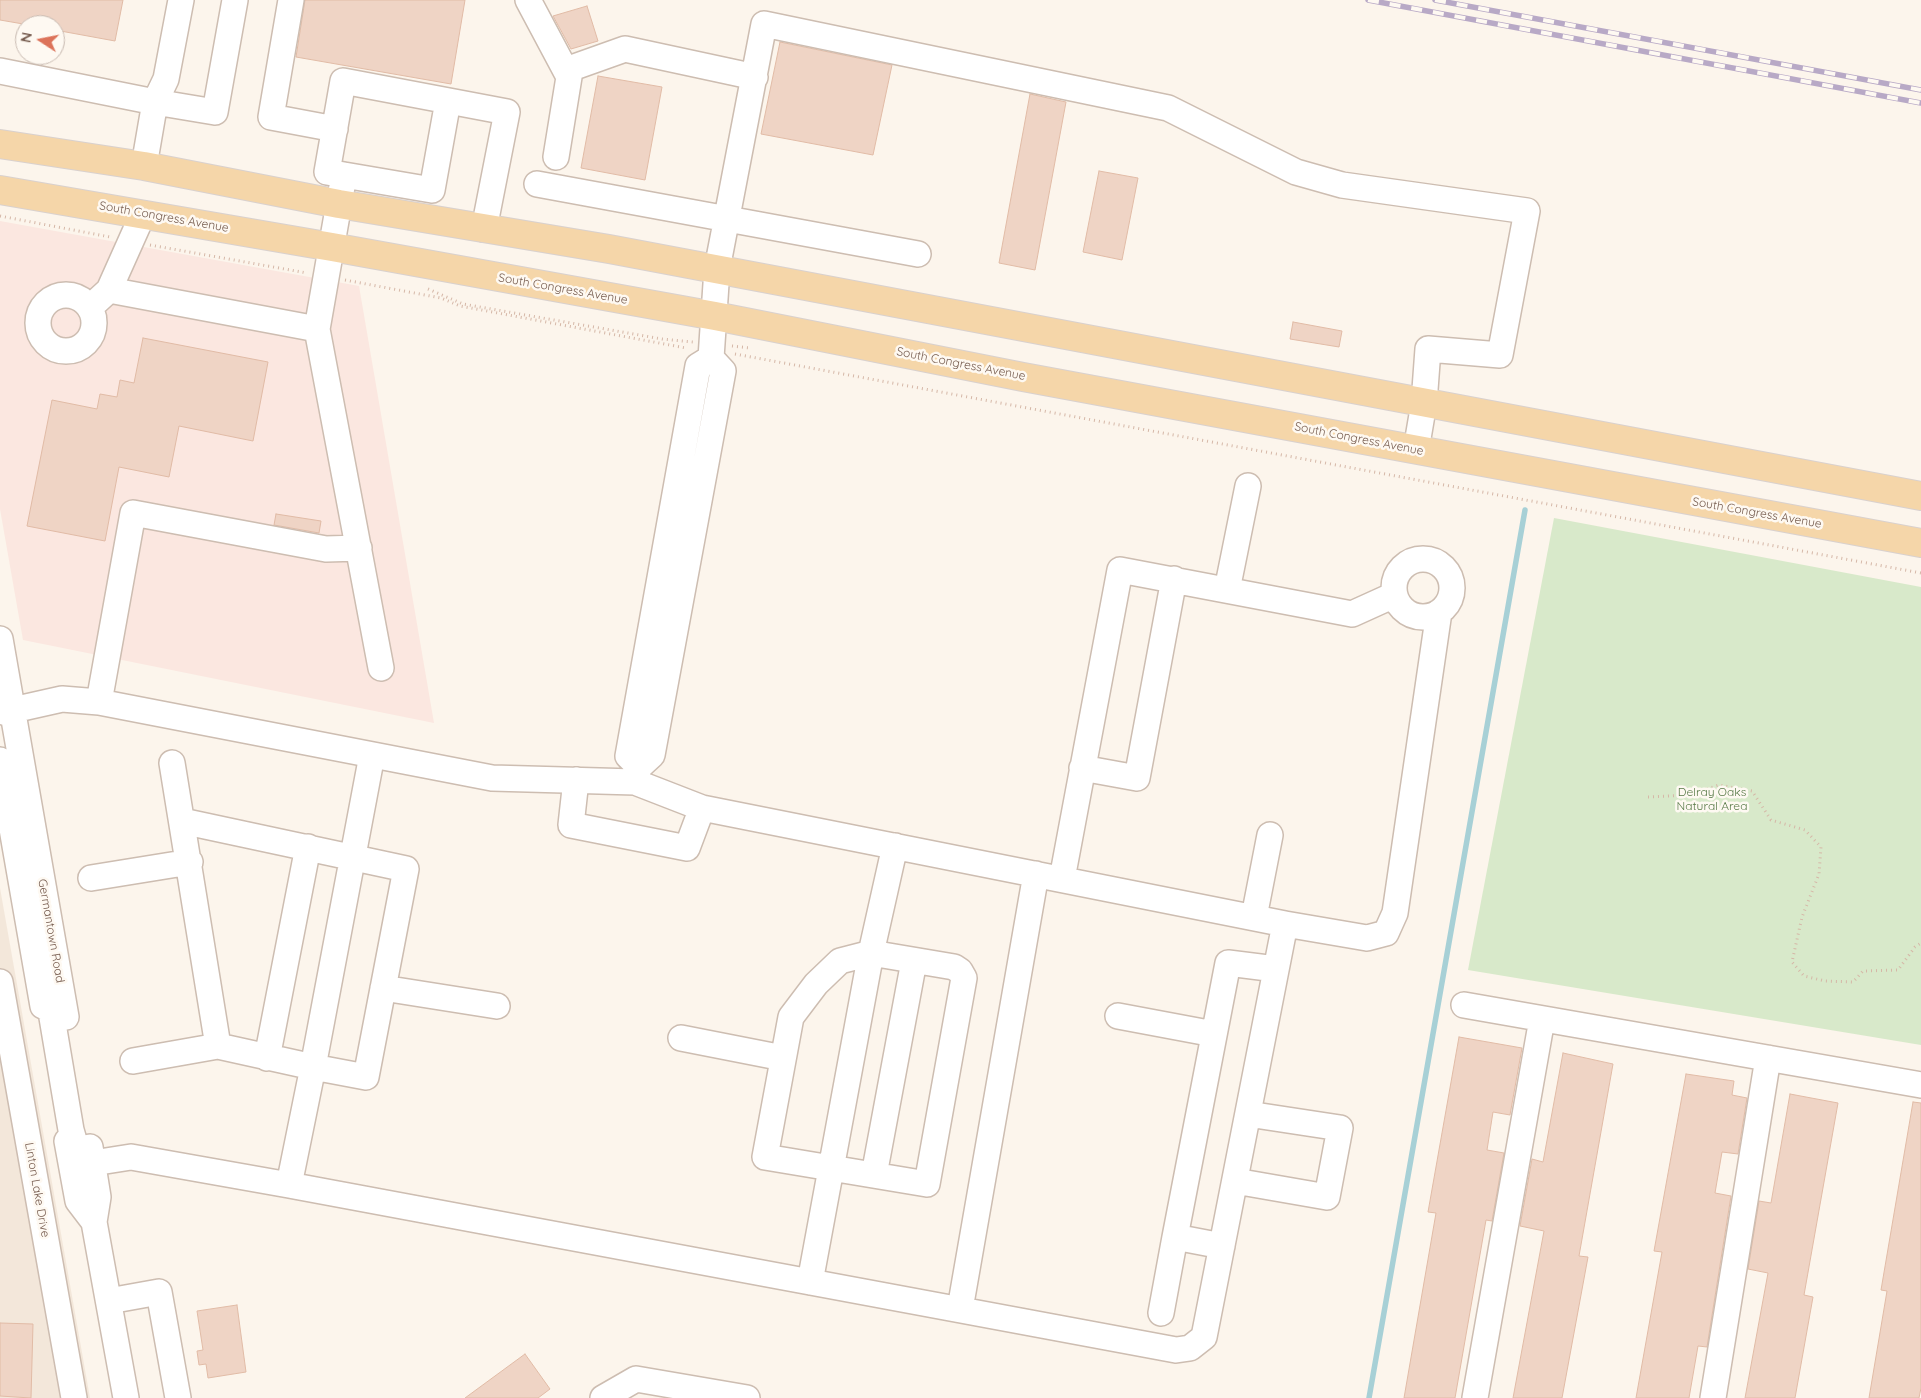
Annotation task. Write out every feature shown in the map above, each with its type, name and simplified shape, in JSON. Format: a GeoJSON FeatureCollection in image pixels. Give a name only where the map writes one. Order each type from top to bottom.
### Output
{"type":"FeatureCollection","features":[{"type":"Feature","properties":{"kind":"main road"},"geometry":{"type":"LineString","coordinates":[[0,144],[144,166],[339,204],[717,269],[1921,496]]}},
{"type":"Feature","properties":{"kind":"main road","name":"South Congress Avenue"},"geometry":{"type":"LineString","coordinates":[[0,190],[332,246],[715,316],[1416,450],[1921,543]]}},
{"type":"Feature","properties":{"kind":"street"},"geometry":{"type":"LineString","coordinates":[[144,166],[155,102],[166,79],[181,0]]}},
{"type":"Feature","properties":{"kind":"street"},"geometry":{"type":"LineString","coordinates":[[0,71],[215,112],[235,0]]}},
{"type":"Feature","properties":{"kind":"street"},"geometry":{"type":"LineString","coordinates":[[291,0],[271,117],[335,129]]}},
{"type":"Feature","properties":{"kind":"street"},"geometry":{"type":"LineString","coordinates":[[528,0],[570,77],[556,157]]}},
{"type":"Feature","properties":{"kind":"street"},"geometry":{"type":"LineString","coordinates":[[637,775],[628,756],[698,366],[711,351],[717,269],[764,24],[1168,108],[1296,172],[1342,185],[1526,210],[1500,356],[1428,349],[1424,403],[1416,450]]}},
{"type":"Feature","properties":{"kind":"street"},"geometry":{"type":"LineString","coordinates":[[566,70],[625,49],[755,77]]}},
{"type":"Feature","properties":{"kind":"street"},"geometry":{"type":"LineString","coordinates":[[448,101],[432,190],[327,172],[343,81],[507,112],[484,229]]}},
{"type":"Feature","properties":{"kind":"street"},"geometry":{"type":"LineString","coordinates":[[344,175],[317,329],[382,668]]}},
{"type":"Feature","properties":{"kind":"street"},"geometry":{"type":"LineString","coordinates":[[537,184],[918,254]]}},
{"type":"Feature","properties":{"kind":"street"},"geometry":{"type":"LineString","coordinates":[[90,307],[109,290],[143,214]]}},
{"type":"Feature","properties":{"kind":"street"},"geometry":{"type":"LineString","coordinates":[[109,290],[317,329]]}},
{"type":"Feature","properties":{"kind":"street"},"geometry":{"type":"LineString","coordinates":[[637,775],[652,755],[723,371],[711,351]]}},
{"type":"Feature","properties":{"kind":"street"},"geometry":{"type":"LineString","coordinates":[[681,458],[706,462]]}},
{"type":"Feature","properties":{"kind":"street"},"geometry":{"type":"LineString","coordinates":[[1227,590],[1248,486]]}},
{"type":"Feature","properties":{"kind":"street"},"geometry":{"type":"LineString","coordinates":[[99,702],[133,513],[326,549],[358,548]]}},
{"type":"Feature","properties":{"kind":"street"},"geometry":{"type":"LineString","coordinates":[[1427,559],[1436,562],[1450,576],[1452,587],[1448,601],[1438,612],[1430,616],[1412,615],[1398,603],[1394,594],[1396,576],[1408,562],[1427,559]]}},
{"type":"Feature","properties":{"kind":"street"},"geometry":{"type":"LineString","coordinates":[[1062,879],[1120,570],[1352,614],[1394,594]]}},
{"type":"Feature","properties":{"kind":"street"},"geometry":{"type":"LineString","coordinates":[[1082,768],[1137,778],[1174,579]]}},
{"type":"Feature","properties":{"kind":"street"},"geometry":{"type":"LineString","coordinates":[[660,580],[684,583]]}},
{"type":"Feature","properties":{"kind":"street"},"geometry":{"type":"LineString","coordinates":[[7,709],[62,698],[99,702],[492,778],[576,780],[637,775],[702,808],[1285,924],[1367,938],[1386,933],[1395,913],[1438,612]]}},
{"type":"Feature","properties":{"kind":"street","name":"Germantown Road"},"geometry":{"type":"LineString","coordinates":[[0,639],[7,709],[33,834],[93,1163],[98,1196],[94,1222],[126,1398]]}},
{"type":"Feature","properties":{"kind":"street"},"geometry":{"type":"LineString","coordinates":[[637,703],[661,707]]}},
{"type":"Feature","properties":{"kind":"street"},"geometry":{"type":"LineString","coordinates":[[289,1185],[372,755]]}},
{"type":"Feature","properties":{"kind":"street","name":"Germantown Road"},"geometry":{"type":"LineString","coordinates":[[0,760],[78,1201],[94,1222]]}},
{"type":"Feature","properties":{"kind":"street"},"geometry":{"type":"LineString","coordinates":[[172,763],[190,862],[218,1046]]}},
{"type":"Feature","properties":{"kind":"street"},"geometry":{"type":"LineString","coordinates":[[576,780],[571,825],[687,848],[702,808]]}},
{"type":"Feature","properties":{"kind":"street"},"geometry":{"type":"LineString","coordinates":[[133,1061],[218,1046],[267,1058],[366,1077],[406,869],[182,821]]}},
{"type":"Feature","properties":{"kind":"street"},"geometry":{"type":"LineString","coordinates":[[1254,917],[1270,835]]}},
{"type":"Feature","properties":{"kind":"street"},"geometry":{"type":"LineString","coordinates":[[810,1282],[871,954],[895,846]]}},
{"type":"Feature","properties":{"kind":"street"},"geometry":{"type":"LineString","coordinates":[[267,1058],[308,847]]}},
{"type":"Feature","properties":{"kind":"street"},"geometry":{"type":"LineString","coordinates":[[92,878],[190,862]]}},
{"type":"Feature","properties":{"kind":"street"},"geometry":{"type":"LineString","coordinates":[[960,1309],[1036,874]]}},
{"type":"Feature","properties":{"kind":"street"},"geometry":{"type":"LineString","coordinates":[[41,991],[48,994],[77,1151],[82,1160],[93,1163],[131,1157],[1176,1350],[1190,1348],[1204,1338],[1285,924]]}},
{"type":"Feature","properties":{"kind":"street"},"geometry":{"type":"LineString","coordinates":[[871,954],[914,961],[954,967],[960,971],[964,978],[927,1184],[765,1156],[791,1017],[816,984],[840,961],[871,954]]}},
{"type":"Feature","properties":{"kind":"street"},"geometry":{"type":"LineString","coordinates":[[874,1175],[914,961]]}},
{"type":"Feature","properties":{"kind":"street"},"geometry":{"type":"LineString","coordinates":[[1161,1313],[1228,963],[1276,969]]}},
{"type":"Feature","properties":{"kind":"street","name":"Linton Lake Drive"},"geometry":{"type":"LineString","coordinates":[[0,982],[74,1398]]}},
{"type":"Feature","properties":{"kind":"street"},"geometry":{"type":"LineString","coordinates":[[383,988],[497,1006]]}},
{"type":"Feature","properties":{"kind":"street"},"geometry":{"type":"LineString","coordinates":[[1464,1005],[1921,1085]]}},
{"type":"Feature","properties":{"kind":"street"},"geometry":{"type":"LineString","coordinates":[[1118,1016],[1214,1034]]}},
{"type":"Feature","properties":{"kind":"street"},"geometry":{"type":"LineString","coordinates":[[1475,1398],[1542,1019]]}},
{"type":"Feature","properties":{"kind":"street"},"geometry":{"type":"LineString","coordinates":[[681,1038],[783,1058]]}},
{"type":"Feature","properties":{"kind":"street"},"geometry":{"type":"LineString","coordinates":[[1714,1398],[1768,1058]]}},
{"type":"Feature","properties":{"kind":"street"},"geometry":{"type":"LineString","coordinates":[[1235,1181],[1327,1197],[1340,1128],[1248,1114]]}},
{"type":"Feature","properties":{"kind":"street"},"geometry":{"type":"LineString","coordinates":[[1175,1237],[1222,1246]]}},
{"type":"Feature","properties":{"kind":"street"},"geometry":{"type":"LineString","coordinates":[[109,1301],[159,1292],[178,1398]]}},
{"type":"Feature","properties":{"kind":"street"},"geometry":{"type":"LineString","coordinates":[[603,1398],[636,1379],[747,1398]]}},
{"type":"Feature","properties":{"kind":"path"},"geometry":{"type":"LineString","coordinates":[[0,216],[440,298],[470,308],[673,346],[745,355],[1921,573]]}},
{"type":"Feature","properties":{"kind":"path"},"geometry":{"type":"LineString","coordinates":[[423,286],[463,304],[662,339],[711,351],[759,348]]}},
{"type":"Feature","properties":{"kind":"path"},"geometry":{"type":"LineString","coordinates":[[1648,797],[1689,795],[1719,785],[1752,791],[1771,820],[1806,830],[1821,847],[1820,874],[1802,917],[1792,962],[1804,976],[1825,981],[1853,982],[1863,971],[1898,970],[1921,943]]}},
{"type":"Feature","properties":{"kind":"shaded area"},"geometry":{"type":"Polygon","coordinates":[[[0,221],[359,286],[434,723],[23,640],[0,509],[0,221]]]}},
{"type":"Feature","properties":{"kind":"shaded area"},"geometry":{"type":"Polygon","coordinates":[[[0,888],[90,1398],[0,1398],[0,888]]]}},
{"type":"Feature","properties":{"kind":"green space","name":"Delray Oaks Natural Area"},"geometry":{"type":"Polygon","coordinates":[[[1554,518],[1921,587],[1921,1045],[1468,970],[1554,518]]]}},
{"type":"Feature","properties":{"kind":"building"},"geometry":{"type":"Polygon","coordinates":[[[0,0],[123,0],[115,41],[65,32],[65,15],[15,15],[15,23],[0,20],[0,0]]]}},
{"type":"Feature","properties":{"kind":"building"},"geometry":{"type":"Polygon","coordinates":[[[305,0],[465,0],[451,84],[296,57],[305,0]]]}},
{"type":"Feature","properties":{"kind":"building"},"geometry":{"type":"Polygon","coordinates":[[[587,6],[598,41],[571,49],[553,16],[587,6]]]}},
{"type":"Feature","properties":{"kind":"building"},"geometry":{"type":"Polygon","coordinates":[[[780,42],[892,65],[873,155],[761,134],[780,42]]]}},
{"type":"Feature","properties":{"kind":"building"},"geometry":{"type":"Polygon","coordinates":[[[598,76],[662,87],[645,180],[581,168],[598,76]]]}},
{"type":"Feature","properties":{"kind":"building"},"geometry":{"type":"Polygon","coordinates":[[[1030,94],[1066,102],[1035,270],[999,263],[1030,94]]]}},
{"type":"Feature","properties":{"kind":"building"},"geometry":{"type":"Polygon","coordinates":[[[1099,171],[1138,178],[1122,260],[1083,252],[1099,171]]]}},
{"type":"Feature","properties":{"kind":"building"},"geometry":{"type":"Polygon","coordinates":[[[1293,322],[1342,331],[1339,347],[1290,339],[1293,322]]]}},
{"type":"Feature","properties":{"kind":"building"},"geometry":{"type":"Polygon","coordinates":[[[143,338],[268,362],[253,441],[179,426],[169,477],[119,467],[105,541],[27,526],[52,400],[97,409],[100,394],[117,397],[120,380],[134,383],[143,338]]]}},
{"type":"Feature","properties":{"kind":"building"},"geometry":{"type":"Polygon","coordinates":[[[276,514],[321,521],[319,533],[274,525],[276,514]]]}},
{"type":"Feature","properties":{"kind":"building"},"geometry":{"type":"Polygon","coordinates":[[[1459,1037],[1522,1048],[1510,1115],[1493,1112],[1487,1150],[1504,1153],[1492,1221],[1486,1220],[1455,1398],[1404,1398],[1436,1213],[1428,1212],[1459,1037]]]}},
{"type":"Feature","properties":{"kind":"building"},"geometry":{"type":"Polygon","coordinates":[[[1563,1053],[1613,1064],[1579,1256],[1588,1257],[1562,1398],[1513,1398],[1544,1231],[1520,1226],[1532,1159],[1543,1162],[1563,1053]]]}},
{"type":"Feature","properties":{"kind":"building"},"geometry":{"type":"Polygon","coordinates":[[[1686,1074],[1734,1081],[1732,1095],[1747,1098],[1738,1154],[1722,1152],[1715,1193],[1731,1196],[1707,1347],[1698,1346],[1689,1398],[1636,1398],[1662,1252],[1654,1251],[1686,1074]]]}},
{"type":"Feature","properties":{"kind":"building"},"geometry":{"type":"Polygon","coordinates":[[[1790,1094],[1838,1103],[1804,1295],[1813,1297],[1795,1398],[1745,1398],[1768,1273],[1748,1269],[1759,1201],[1771,1203],[1790,1094]]]}},
{"type":"Feature","properties":{"kind":"building"},"geometry":{"type":"Polygon","coordinates":[[[1913,1102],[1921,1103],[1921,1388],[1919,1398],[1869,1398],[1887,1291],[1881,1290],[1913,1102]]]}},
{"type":"Feature","properties":{"kind":"building"},"geometry":{"type":"Polygon","coordinates":[[[237,1305],[246,1372],[208,1378],[206,1364],[199,1365],[197,1351],[203,1350],[197,1311],[237,1305]]]}},
{"type":"Feature","properties":{"kind":"building"},"geometry":{"type":"Polygon","coordinates":[[[0,1323],[33,1324],[31,1398],[0,1396],[0,1323]]]}},
{"type":"Feature","properties":{"kind":"building"},"geometry":{"type":"Polygon","coordinates":[[[525,1354],[550,1389],[538,1398],[465,1398],[525,1354]]]}},
{"type":"Feature","properties":{"kind":"waterway"},"geometry":{"type":"LineString","coordinates":[[1369,1398],[1525,510]]}},
{"type":"Feature","properties":{"kind":"railway"},"geometry":{"type":"LineString","coordinates":[[1368,0],[1921,103]]}},
{"type":"Feature","properties":{"kind":"railway"},"geometry":{"type":"LineString","coordinates":[[1435,0],[1921,90]]}}]}
